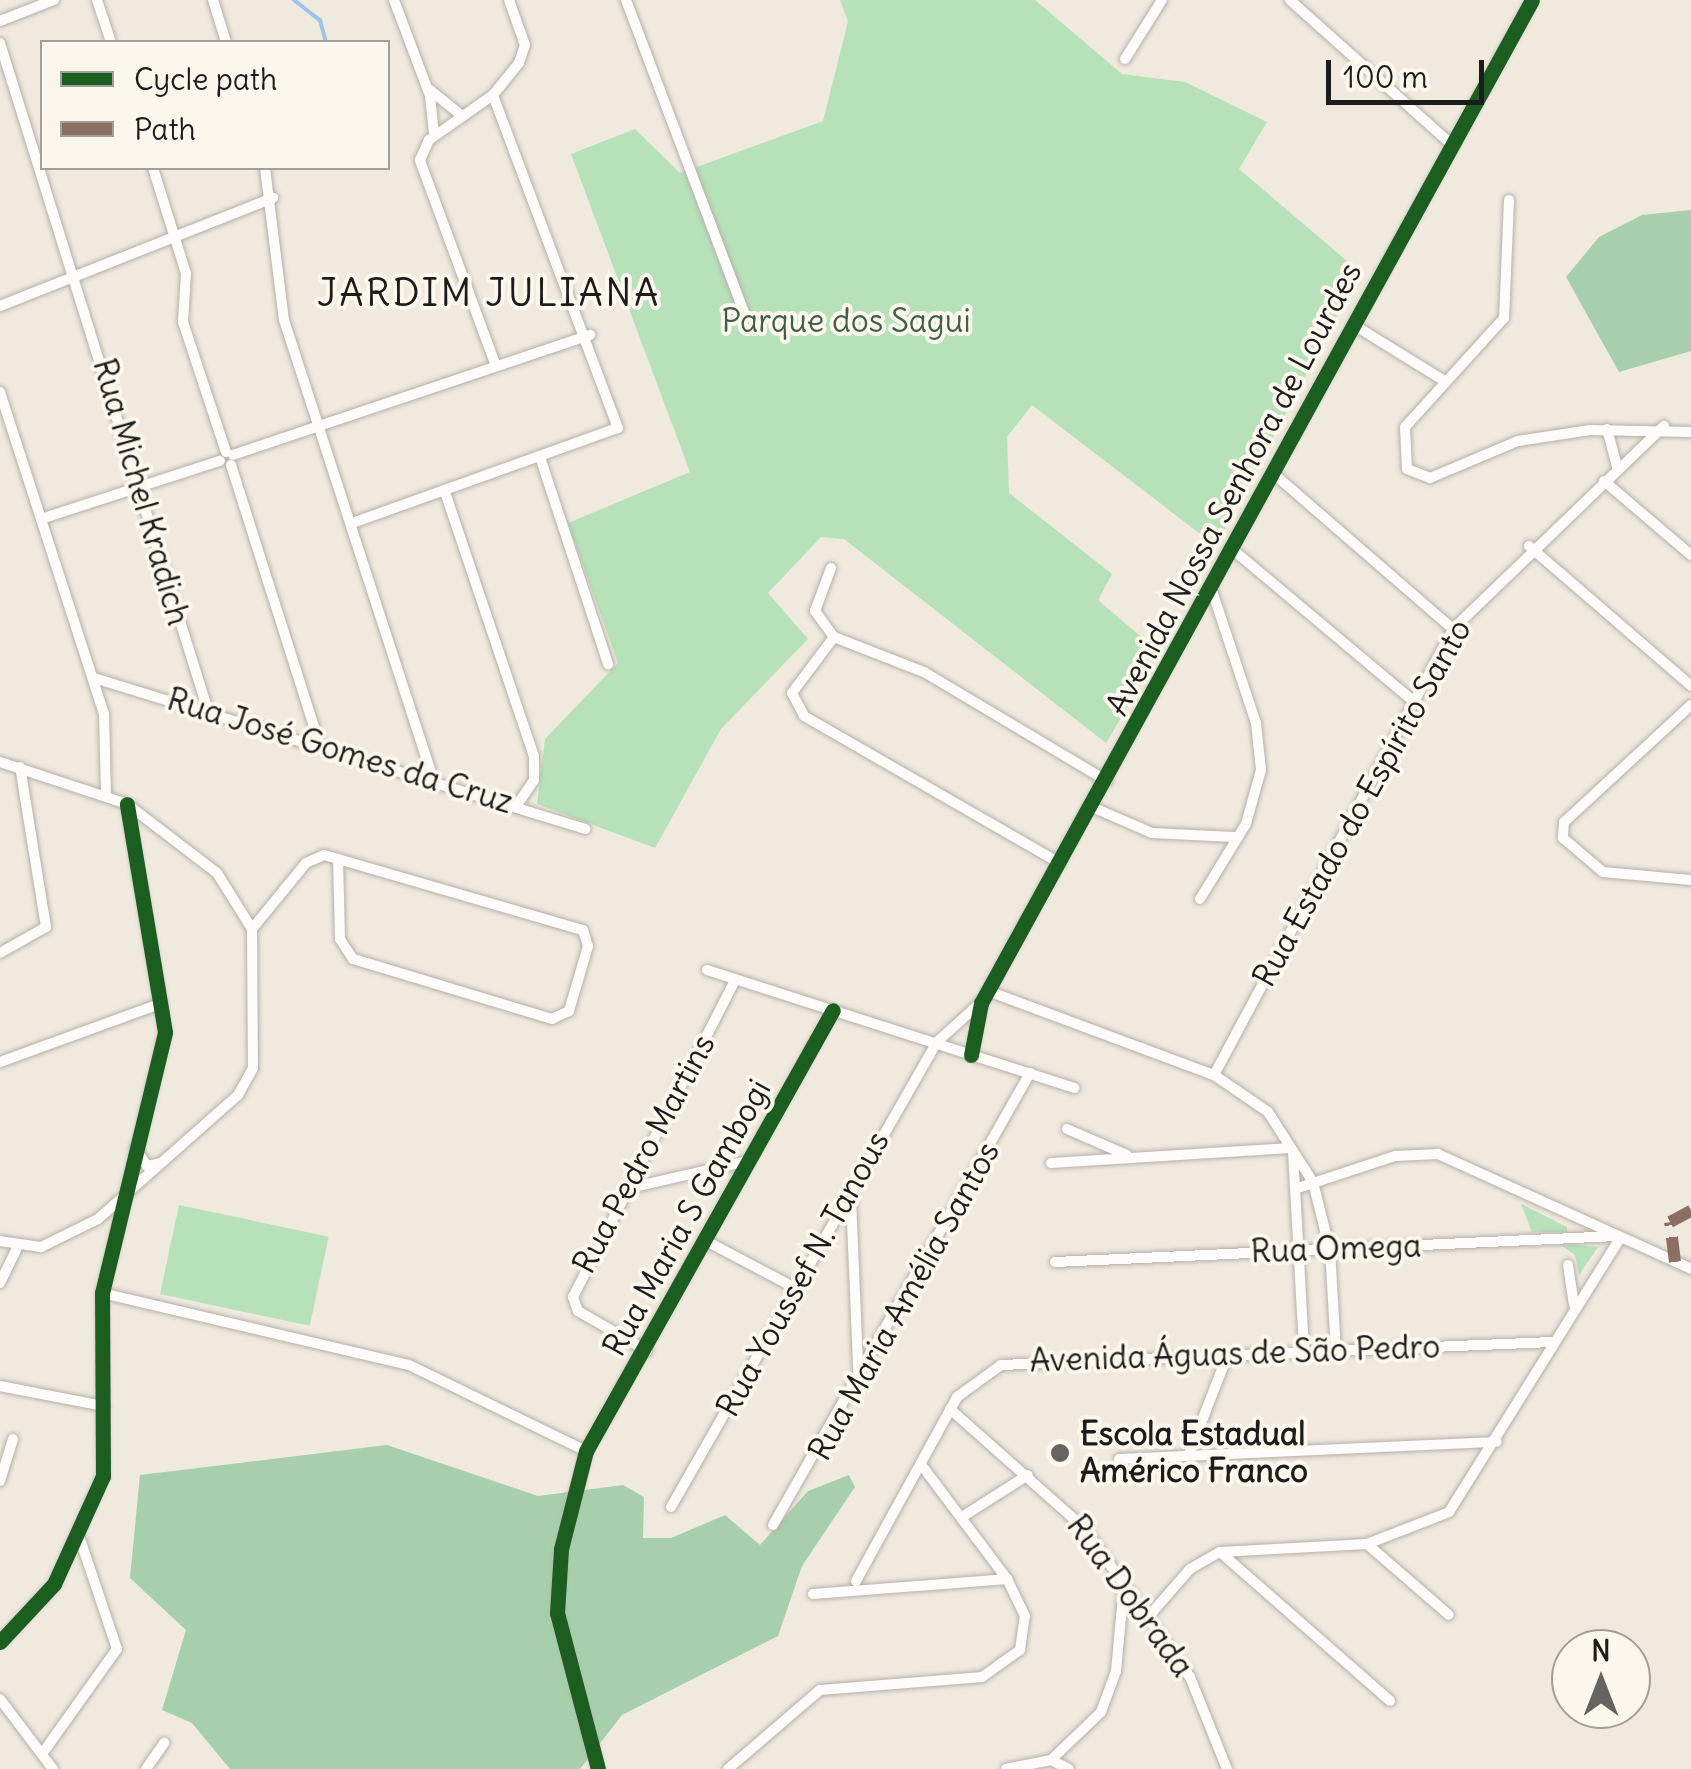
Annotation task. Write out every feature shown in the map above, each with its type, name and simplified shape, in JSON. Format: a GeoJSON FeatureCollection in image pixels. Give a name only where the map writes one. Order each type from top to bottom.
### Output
{"type":"FeatureCollection","features":[{"type":"Feature","properties":{"kind":"street"},"geometry":{"type":"LineString","coordinates":[[0,21],[54,0]]}},
{"type":"Feature","properties":{"kind":"street"},"geometry":{"type":"LineString","coordinates":[[97,0],[110,40]]}},
{"type":"Feature","properties":{"kind":"street"},"geometry":{"type":"LineString","coordinates":[[213,0],[225,40]]}},
{"type":"Feature","properties":{"kind":"street"},"geometry":{"type":"LineString","coordinates":[[394,0],[426,86],[434,136]]}},
{"type":"Feature","properties":{"kind":"street"},"geometry":{"type":"LineString","coordinates":[[496,366],[422,184],[420,160],[434,136],[492,95],[524,45],[509,0]]}},
{"type":"Feature","properties":{"kind":"street"},"geometry":{"type":"LineString","coordinates":[[626,0],[746,317]]}},
{"type":"Feature","properties":{"kind":"street"},"geometry":{"type":"LineString","coordinates":[[1125,59],[1162,0]]}},
{"type":"Feature","properties":{"kind":"street"},"geometry":{"type":"LineString","coordinates":[[1290,0],[1452,145]]}},
{"type":"Feature","properties":{"kind":"street","name":"Avenida Nossa Senhora de Lourdes"},"geometry":{"type":"LineString","coordinates":[[981,1003],[1107,782],[1532,0]]}},
{"type":"Feature","properties":{"kind":"street","name":"Rua Michel Kradich"},"geometry":{"type":"LineString","coordinates":[[0,43],[40,168]]}},
{"type":"Feature","properties":{"kind":"street"},"geometry":{"type":"LineString","coordinates":[[426,86],[461,115]]}},
{"type":"Feature","properties":{"kind":"street"},"geometry":{"type":"LineString","coordinates":[[354,522],[541,460],[618,428],[590,336],[492,95]]}},
{"type":"Feature","properties":{"kind":"street","name":"Rua Michel Kradich"},"geometry":{"type":"LineString","coordinates":[[41,170],[208,711]]}},
{"type":"Feature","properties":{"kind":"street"},"geometry":{"type":"LineString","coordinates":[[154,170],[187,277],[183,322],[319,742]]}},
{"type":"Feature","properties":{"kind":"street"},"geometry":{"type":"LineString","coordinates":[[265,170],[272,198],[276,292],[354,522],[433,779]]}},
{"type":"Feature","properties":{"kind":"street"},"geometry":{"type":"LineString","coordinates":[[0,306],[272,198]]}},
{"type":"Feature","properties":{"kind":"street"},"geometry":{"type":"LineString","coordinates":[[1510,200],[1504,318],[1443,380],[1400,436],[1412,474],[1430,478],[1518,441],[1664,426],[1691,432]]}},
{"type":"Feature","properties":{"kind":"street"},"geometry":{"type":"LineString","coordinates":[[1354,325],[1443,380]]}},
{"type":"Feature","properties":{"kind":"street"},"geometry":{"type":"LineString","coordinates":[[40,518],[590,336]]}},
{"type":"Feature","properties":{"kind":"street"},"geometry":{"type":"LineString","coordinates":[[0,392],[94,678],[106,794]]}},
{"type":"Feature","properties":{"kind":"street","name":"Rua Estado do Espírito Santo"},"geometry":{"type":"LineString","coordinates":[[1214,1075],[1417,704],[1453,629],[1529,546],[1664,426]]}},
{"type":"Feature","properties":{"kind":"street"},"geometry":{"type":"LineString","coordinates":[[1608,429],[1618,470]]}},
{"type":"Feature","properties":{"kind":"street"},"geometry":{"type":"LineString","coordinates":[[541,460],[608,664]]}},
{"type":"Feature","properties":{"kind":"street"},"geometry":{"type":"LineString","coordinates":[[1274,474],[1453,629]]}},
{"type":"Feature","properties":{"kind":"street"},"geometry":{"type":"LineString","coordinates":[[1604,482],[1691,555]]}},
{"type":"Feature","properties":{"kind":"street"},"geometry":{"type":"LineString","coordinates":[[445,492],[534,756],[534,780],[518,804]]}},
{"type":"Feature","properties":{"kind":"street"},"geometry":{"type":"LineString","coordinates":[[1529,546],[1691,686]]}},
{"type":"Feature","properties":{"kind":"street"},"geometry":{"type":"LineString","coordinates":[[1232,550],[1417,704]]}},
{"type":"Feature","properties":{"kind":"street"},"geometry":{"type":"LineString","coordinates":[[831,568],[814,603],[834,637],[924,672],[1107,782]]}},
{"type":"Feature","properties":{"kind":"street"},"geometry":{"type":"LineString","coordinates":[[1200,899],[1258,787],[1260,745],[1211,588]]}},
{"type":"Feature","properties":{"kind":"street"},"geometry":{"type":"LineString","coordinates":[[834,637],[793,692],[816,725],[1060,863]]}},
{"type":"Feature","properties":{"kind":"street","name":"Rua José Gomes da Cruz"},"geometry":{"type":"LineString","coordinates":[[94,678],[319,742],[585,829]]}},
{"type":"Feature","properties":{"kind":"street"},"geometry":{"type":"LineString","coordinates":[[1691,705],[1564,822],[1567,848],[1603,872],[1691,880]]}},
{"type":"Feature","properties":{"kind":"street"},"geometry":{"type":"LineString","coordinates":[[0,762],[128,804],[217,873],[252,929],[250,1079],[122,1199],[71,1236],[16,1250],[0,1241]]}},
{"type":"Feature","properties":{"kind":"street"},"geometry":{"type":"LineString","coordinates":[[0,953],[46,927],[20,766]]}},
{"type":"Feature","properties":{"kind":"street"},"geometry":{"type":"LineString","coordinates":[[0,1642],[35,1611],[80,1536],[102,1476],[102,1293],[135,1147],[164,1046],[162,1003],[128,804]]}},
{"type":"Feature","properties":{"kind":"street"},"geometry":{"type":"LineString","coordinates":[[1092,807],[1152,833],[1234,838]]}},
{"type":"Feature","properties":{"kind":"street"},"geometry":{"type":"LineString","coordinates":[[252,929],[310,859],[338,859],[583,930],[588,946],[569,1011],[552,1020],[353,959],[340,939],[338,859]]}},
{"type":"Feature","properties":{"kind":"street"},"geometry":{"type":"LineString","coordinates":[[706,970],[1074,1088]]}},
{"type":"Feature","properties":{"kind":"street","name":"Rua Pedro Martins"},"geometry":{"type":"LineString","coordinates":[[648,1351],[578,1311],[572,1296],[736,980]]}},
{"type":"Feature","properties":{"kind":"street"},"geometry":{"type":"LineString","coordinates":[[988,990],[1214,1075],[1268,1112],[1313,1182],[1330,1250],[1336,1350]]}},
{"type":"Feature","properties":{"kind":"street"},"geometry":{"type":"LineString","coordinates":[[0,1062],[162,1003]]}},
{"type":"Feature","properties":{"kind":"street"},"geometry":{"type":"LineString","coordinates":[[972,1055],[981,1003]]}},
{"type":"Feature","properties":{"kind":"street","name":"Rua Youssef N. Tanous"},"geometry":{"type":"LineString","coordinates":[[671,1506],[937,1042],[981,1003]]}},
{"type":"Feature","properties":{"kind":"street","name":"Rua Maria S Gambogi"},"geometry":{"type":"LineString","coordinates":[[598,1769],[557,1612],[561,1548],[586,1451],[648,1351],[832,1010]]}},
{"type":"Feature","properties":{"kind":"street","name":"Rua Maria Amélia Santos"},"geometry":{"type":"LineString","coordinates":[[773,1525],[859,1386],[1030,1073]]}},
{"type":"Feature","properties":{"kind":"street"},"geometry":{"type":"LineString","coordinates":[[1067,1129],[1132,1158]]}},
{"type":"Feature","properties":{"kind":"street"},"geometry":{"type":"LineString","coordinates":[[135,1147],[148,1166],[161,1163]]}},
{"type":"Feature","properties":{"kind":"street"},"geometry":{"type":"LineString","coordinates":[[1051,1163],[1292,1150]]}},
{"type":"Feature","properties":{"kind":"street"},"geometry":{"type":"LineString","coordinates":[[1292,1150],[1301,1187],[1304,1351]]}},
{"type":"Feature","properties":{"kind":"street"},"geometry":{"type":"LineString","coordinates":[[1301,1187],[1394,1156],[1438,1154],[1691,1269]]}},
{"type":"Feature","properties":{"kind":"street"},"geometry":{"type":"LineString","coordinates":[[626,1188],[748,1161]]}},
{"type":"Feature","properties":{"kind":"street"},"geometry":{"type":"LineString","coordinates":[[850,1197],[859,1386]]}},
{"type":"Feature","properties":{"kind":"street"},"geometry":{"type":"LineString","coordinates":[[1148,1616],[1190,1569],[1220,1552],[1367,1544],[1450,1512],[1498,1442],[1552,1342],[1619,1237]]}},
{"type":"Feature","properties":{"kind":"street","name":"Rua Omega"},"geometry":{"type":"LineString","coordinates":[[1054,1262],[1619,1237]]}},
{"type":"Feature","properties":{"kind":"street"},"geometry":{"type":"LineString","coordinates":[[706,1240],[796,1289]]}},
{"type":"Feature","properties":{"kind":"street"},"geometry":{"type":"LineString","coordinates":[[0,1283],[16,1250]]}},
{"type":"Feature","properties":{"kind":"street"},"geometry":{"type":"LineString","coordinates":[[1568,1264],[1574,1306]]}},
{"type":"Feature","properties":{"kind":"street"},"geometry":{"type":"LineString","coordinates":[[102,1293],[409,1365],[586,1451]]}},
{"type":"Feature","properties":{"kind":"street","name":"Avenida Águas de São Pedro"},"geometry":{"type":"LineString","coordinates":[[856,1581],[923,1467],[950,1409],[970,1383],[1019,1361],[1552,1342]]}},
{"type":"Feature","properties":{"kind":"street"},"geometry":{"type":"LineString","coordinates":[[1189,1454],[1228,1354]]}},
{"type":"Feature","properties":{"kind":"street"},"geometry":{"type":"LineString","coordinates":[[0,1386],[104,1406]]}},
{"type":"Feature","properties":{"kind":"street","name":"Rua Dobrada"},"geometry":{"type":"LineString","coordinates":[[950,1409],[1084,1528],[1212,1714],[1227,1769]]}},
{"type":"Feature","properties":{"kind":"street"},"geometry":{"type":"LineString","coordinates":[[0,1482],[13,1439]]}},
{"type":"Feature","properties":{"kind":"street"},"geometry":{"type":"LineString","coordinates":[[1119,1460],[1498,1442]]}},
{"type":"Feature","properties":{"kind":"street"},"geometry":{"type":"LineString","coordinates":[[728,1769],[820,1690],[1000,1669],[1027,1627],[1007,1579],[923,1467]]}},
{"type":"Feature","properties":{"kind":"street"},"geometry":{"type":"LineString","coordinates":[[962,1516],[1028,1475]]}},
{"type":"Feature","properties":{"kind":"street"},"geometry":{"type":"LineString","coordinates":[[42,1754],[117,1649],[80,1536]]}},
{"type":"Feature","properties":{"kind":"street"},"geometry":{"type":"LineString","coordinates":[[1367,1544],[1449,1615]]}},
{"type":"Feature","properties":{"kind":"street"},"geometry":{"type":"LineString","coordinates":[[1220,1552],[1390,1700]]}},
{"type":"Feature","properties":{"kind":"street"},"geometry":{"type":"LineString","coordinates":[[813,1594],[1007,1579]]}},
{"type":"Feature","properties":{"kind":"street"},"geometry":{"type":"LineString","coordinates":[[1006,1769],[1051,1760],[1112,1692],[1124,1584]]}},
{"type":"Feature","properties":{"kind":"street"},"geometry":{"type":"LineString","coordinates":[[0,1699],[53,1769]]}},
{"type":"Feature","properties":{"kind":"street"},"geometry":{"type":"LineString","coordinates":[[146,1769],[164,1743]]}},
{"type":"Feature","properties":{"kind":"street"},"geometry":{"type":"LineString","coordinates":[[1051,1760],[1068,1769]]}},
{"type":"Feature","properties":{"kind":"green space","name":"Parque dos Sagui"},"geometry":{"type":"Polygon","coordinates":[[[840,0],[1035,0],[1122,74],[1185,82],[1267,122],[1239,169],[1360,272],[1216,546],[1032,405],[1007,437],[1009,493],[1112,574],[1098,600],[1160,653],[1106,743],[844,539],[821,537],[768,593],[808,639],[721,729],[655,848],[537,804],[545,739],[618,663],[568,523],[690,472],[571,154],[635,129],[680,173],[823,121],[848,22],[840,0]]]}},
{"type":"Feature","properties":{"kind":"green space"},"geometry":{"type":"Polygon","coordinates":[[[1691,210],[1691,351],[1619,372],[1566,277],[1599,237],[1642,215],[1691,210]]]}},
{"type":"Feature","properties":{"kind":"green space"},"geometry":{"type":"Polygon","coordinates":[[[1521,1204],[1567,1227],[1567,1232],[1532,1232],[1521,1204]]]}},
{"type":"Feature","properties":{"kind":"green space"},"geometry":{"type":"Polygon","coordinates":[[[179,1205],[329,1237],[310,1326],[160,1294],[179,1205]]]}},
{"type":"Feature","properties":{"kind":"green space"},"geometry":{"type":"Polygon","coordinates":[[[1559,1244],[1598,1247],[1579,1275],[1575,1255],[1559,1244]]]}},
{"type":"Feature","properties":{"kind":"green space"},"geometry":{"type":"Polygon","coordinates":[[[387,1445],[538,1496],[623,1485],[644,1497],[643,1538],[671,1538],[725,1515],[760,1545],[808,1491],[849,1475],[855,1487],[802,1566],[778,1636],[622,1715],[580,1769],[230,1769],[192,1723],[162,1710],[186,1630],[130,1578],[140,1475],[387,1445]]]}},
{"type":"Feature","properties":{"kind":"waterway"},"geometry":{"type":"LineString","coordinates":[[294,0],[320,20],[325,40]]}},
{"type":"Feature","properties":{"kind":"marked path"},"geometry":{"type":"LineString","coordinates":[[1675,1262],[1670,1222],[1691,1211]]}},
{"type":"Feature","properties":{"kind":"cycle path"},"geometry":{"type":"LineString","coordinates":[[971,1055],[981,1003],[1532,0]]}},
{"type":"Feature","properties":{"kind":"cycle path"},"geometry":{"type":"LineString","coordinates":[[0,1642],[54,1584],[103,1476],[102,1293],[165,1032],[127,804]]}},
{"type":"Feature","properties":{"kind":"cycle path"},"geometry":{"type":"LineString","coordinates":[[598,1769],[557,1613],[561,1549],[586,1451],[833,1010]]}},
{"type":"Feature","properties":{"kind":"place","name":"Escola Estadual Américo Franco"},"geometry":{"type":"Point","coordinates":[1060,1453]}},
{"type":"Feature","properties":{"kind":"district","name":"JARDIM JULIANA"},"geometry":{"type":"Point","coordinates":[489,293]}}]}
